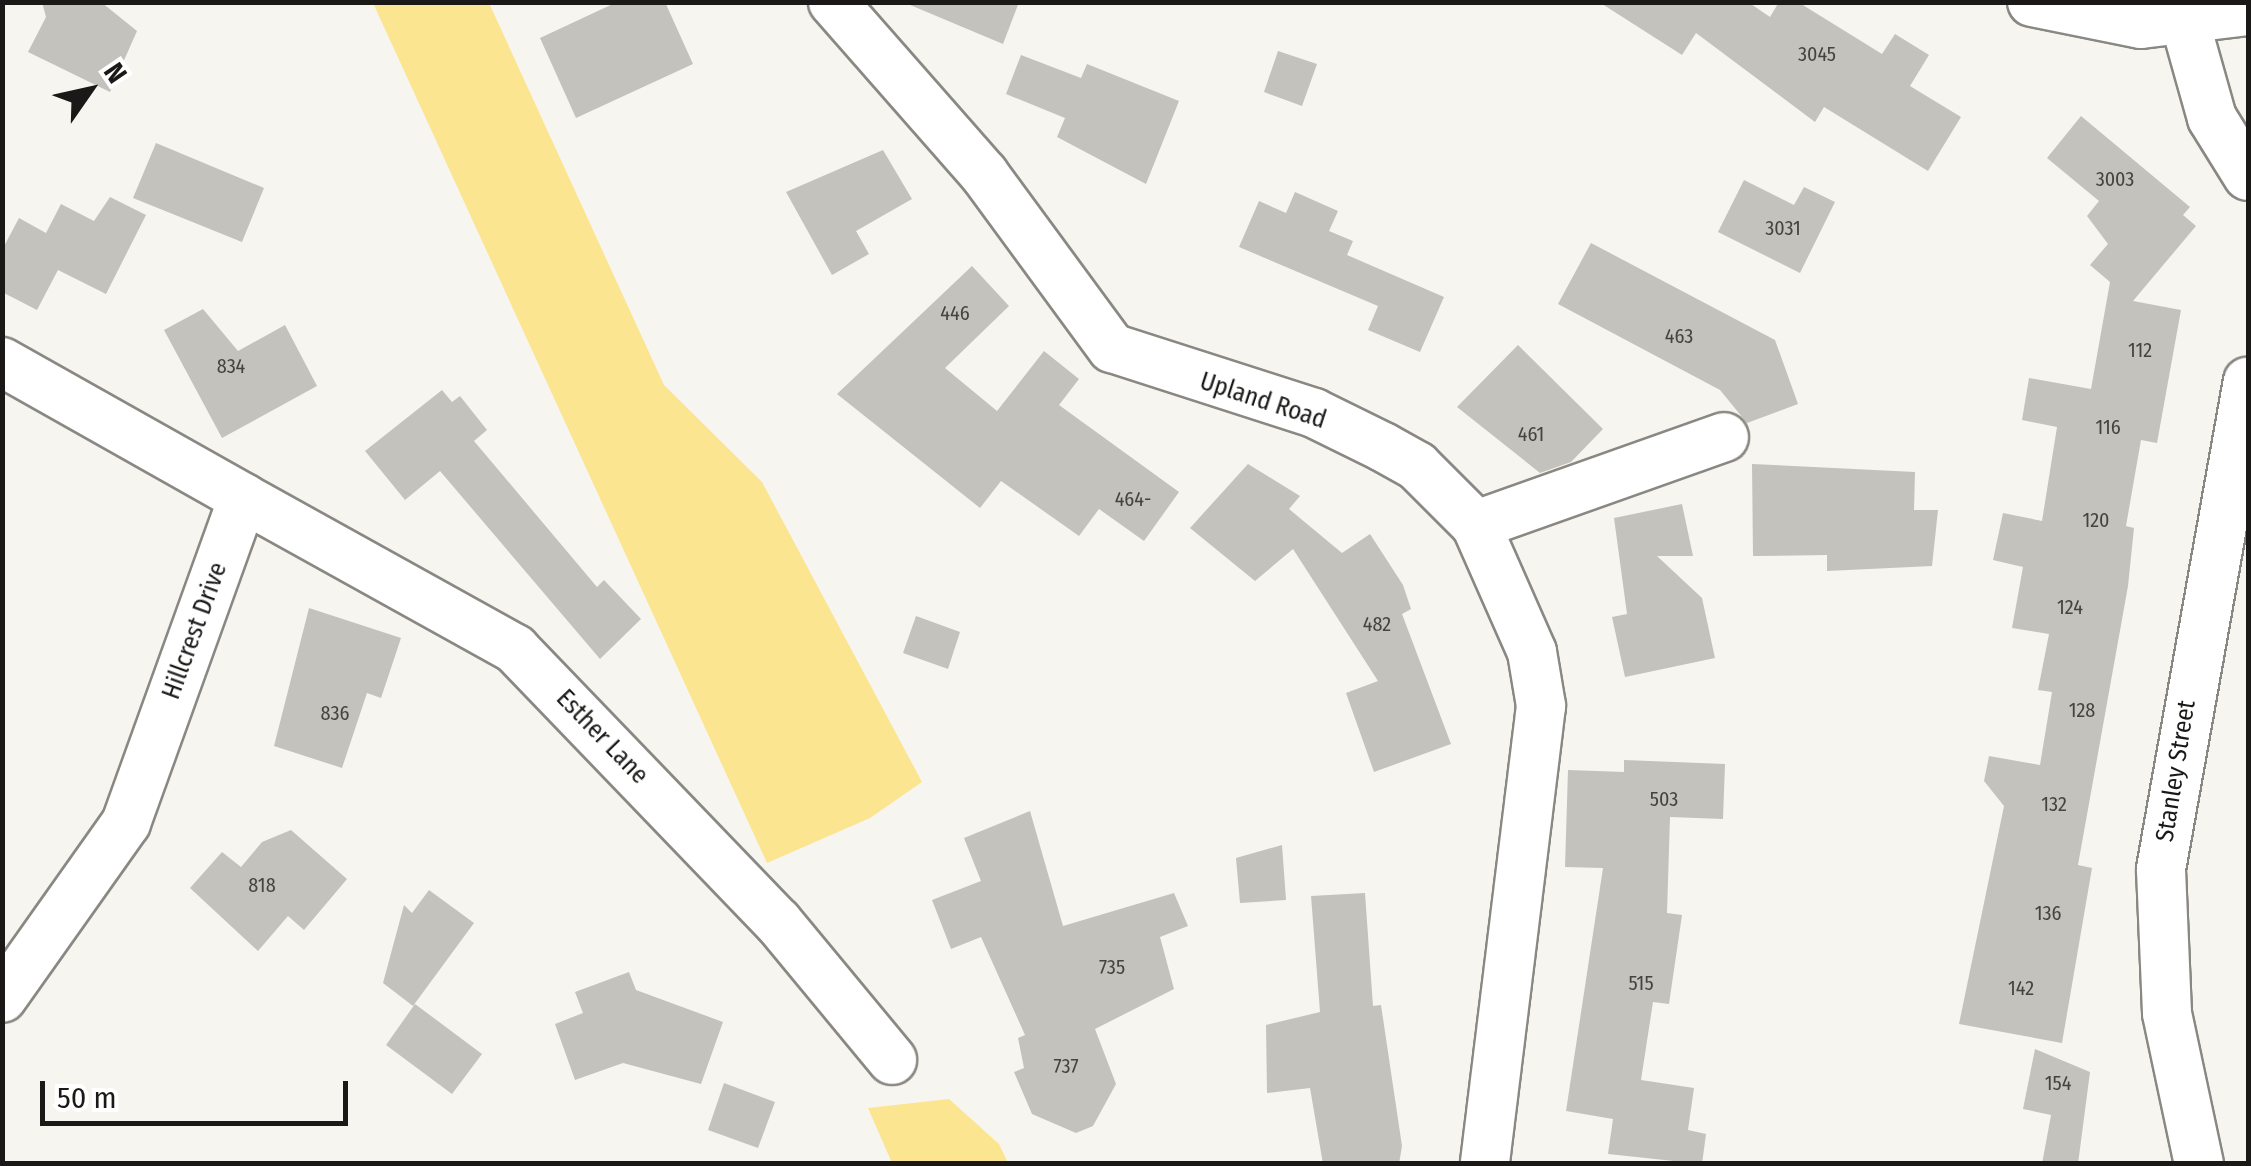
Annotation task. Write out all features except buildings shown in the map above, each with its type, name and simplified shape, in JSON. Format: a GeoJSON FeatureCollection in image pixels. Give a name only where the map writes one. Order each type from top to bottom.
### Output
{"type":"FeatureCollection","features":[{"type":"Feature","properties":{"kind":"street","name":"Upland Road"},"geometry":{"type":"LineString","coordinates":[[833,2],[984,174],[1112,348],[1366,438],[1418,466],[1476,525],[1532,652],[1541,706],[1485,1164]]}},
{"type":"Feature","properties":{"kind":"street"},"geometry":{"type":"LineString","coordinates":[[2032,2],[2185,22],[2248,12]]}},
{"type":"Feature","properties":{"kind":"street"},"geometry":{"type":"LineString","coordinates":[[2185,22],[2212,118],[2248,176]]}},
{"type":"Feature","properties":{"kind":"street"},"geometry":{"type":"LineString","coordinates":[[2,362],[243,498]]}},
{"type":"Feature","properties":{"kind":"street","name":"Stanley Street"},"geometry":{"type":"LineString","coordinates":[[2200,1164],[2167,1013],[2162,869],[2248,382]]}},
{"type":"Feature","properties":{"kind":"street"},"geometry":{"type":"LineString","coordinates":[[1476,525],[1724,438]]}},
{"type":"Feature","properties":{"kind":"street","name":"Hillcrest Drive"},"geometry":{"type":"LineString","coordinates":[[2,998],[126,824],[243,498]]}},
{"type":"Feature","properties":{"kind":"street","name":"Esther Lane"},"geometry":{"type":"LineString","coordinates":[[243,498],[515,649],[778,922],[892,1060]]}},
{"type":"Feature","properties":{"kind":"shaded area"},"geometry":{"type":"Polygon","coordinates":[[[373,3],[489,3],[664,385],[762,482],[922,782],[870,818],[767,863],[373,3]]]}},
{"type":"Feature","properties":{"kind":"shaded area"},"geometry":{"type":"Polygon","coordinates":[[[949,1099],[999,1144],[1008,1163],[892,1163],[868,1108],[949,1099]]]}}]}
